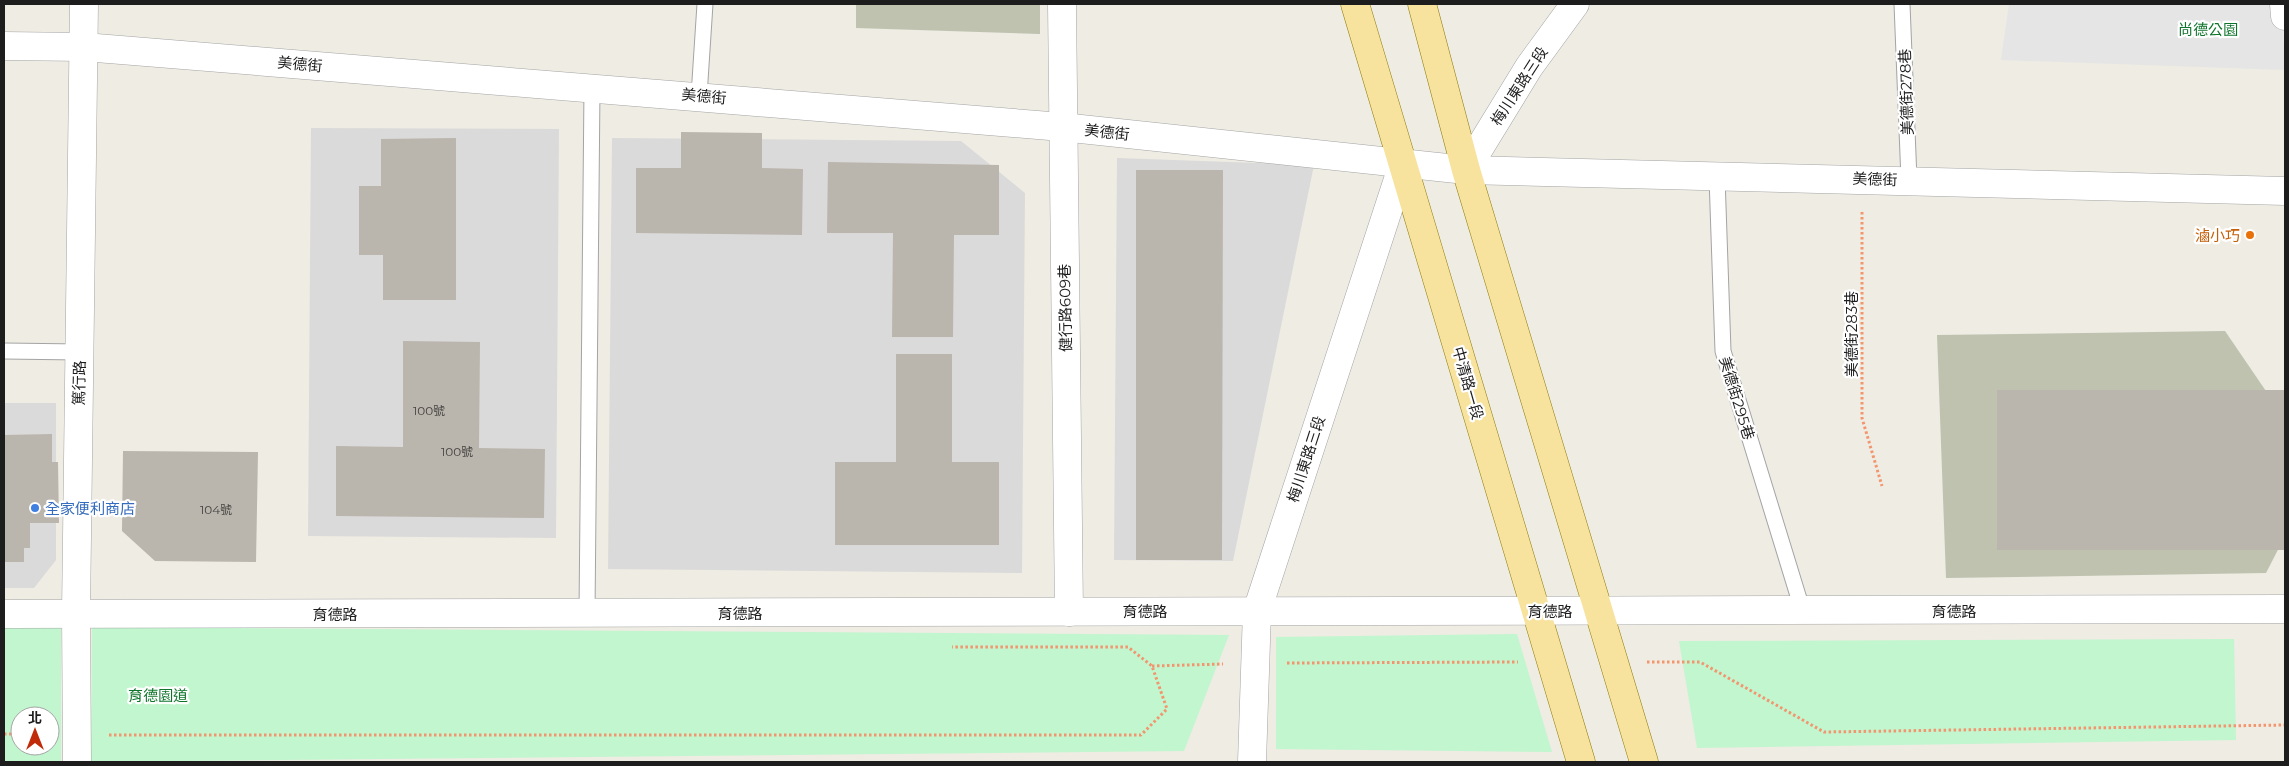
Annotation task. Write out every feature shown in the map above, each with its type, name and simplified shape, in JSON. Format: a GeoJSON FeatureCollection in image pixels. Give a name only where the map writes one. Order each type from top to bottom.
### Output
{"type":"FeatureCollection","features":[{"type":"Feature","properties":{"kind":"main road","name":"中清路一段"},"geometry":{"type":"LineString","coordinates":[[1355,4],[1581,762]]}},
{"type":"Feature","properties":{"kind":"main road"},"geometry":{"type":"LineString","coordinates":[[1422,4],[1466,170],[1644,762]]}},
{"type":"Feature","properties":{"kind":"street","name":"篤行路"},"geometry":{"type":"LineString","coordinates":[[77,762],[76,613],[84,4]]}},
{"type":"Feature","properties":{"kind":"street","name":"健行路609巷"},"geometry":{"type":"LineString","coordinates":[[1062,4],[1069,612]]}},
{"type":"Feature","properties":{"kind":"street","name":"梅川東路三段"},"geometry":{"type":"LineString","coordinates":[[1466,170],[1529,67],[1575,4]]}},
{"type":"Feature","properties":{"kind":"street"},"geometry":{"type":"LineString","coordinates":[[2284,4],[2285,16]]}},
{"type":"Feature","properties":{"kind":"street","name":"美德街"},"geometry":{"type":"LineString","coordinates":[[4,46],[84,47],[699,96],[1062,127],[1466,170],[1717,177],[1862,178],[2285,191]]}},
{"type":"Feature","properties":{"kind":"street","name":"梅川東路三段"},"geometry":{"type":"LineString","coordinates":[[1252,762],[1257,611],[1403,164]]}},
{"type":"Feature","properties":{"kind":"street","name":"育德路"},"geometry":{"type":"LineString","coordinates":[[4,614],[2285,610]]}},
{"type":"Feature","properties":{"kind":"lane"},"geometry":{"type":"LineString","coordinates":[[699,96],[705,4]]}},
{"type":"Feature","properties":{"kind":"lane","name":"美德街278巷"},"geometry":{"type":"LineString","coordinates":[[1902,4],[1910,180]]}},
{"type":"Feature","properties":{"kind":"lane"},"geometry":{"type":"LineString","coordinates":[[586,614],[592,88]]}},
{"type":"Feature","properties":{"kind":"lane","name":"美德街295巷"},"geometry":{"type":"LineString","coordinates":[[1717,177],[1723,351],[1803,612]]}},
{"type":"Feature","properties":{"kind":"lane"},"geometry":{"type":"LineString","coordinates":[[4,350],[80,352]]}},
{"type":"Feature","properties":{"kind":"path","name":"美德街283巷"},"geometry":{"type":"LineString","coordinates":[[1862,178],[1862,418],[1882,486]]}},
{"type":"Feature","properties":{"kind":"path"},"geometry":{"type":"LineString","coordinates":[[78,734],[1141,735],[1167,709],[1152,666],[1128,647],[949,647]]}},
{"type":"Feature","properties":{"kind":"path"},"geometry":{"type":"LineString","coordinates":[[1152,666],[1255,663],[1551,662]]}},
{"type":"Feature","properties":{"kind":"path"},"geometry":{"type":"LineString","coordinates":[[1614,662],[1700,662],[1824,732],[2285,725]]}},
{"type":"Feature","properties":{"kind":"shaded area"},"geometry":{"type":"Polygon","coordinates":[[[856,4],[1040,4],[1040,34],[856,28],[856,4]]]}},
{"type":"Feature","properties":{"kind":"shaded area"},"geometry":{"type":"Polygon","coordinates":[[[2009,4],[2282,4],[2285,70],[2001,60],[2009,4]]]}},
{"type":"Feature","properties":{"kind":"shaded area"},"geometry":{"type":"Polygon","coordinates":[[[311,128],[559,129],[556,538],[308,536],[311,128]]]}},
{"type":"Feature","properties":{"kind":"shaded area"},"geometry":{"type":"Polygon","coordinates":[[[612,138],[961,141],[1025,193],[1022,573],[608,569],[612,138]]]}},
{"type":"Feature","properties":{"kind":"shaded area"},"geometry":{"type":"Polygon","coordinates":[[[1117,158],[1314,165],[1233,561],[1114,560],[1117,158]]]}},
{"type":"Feature","properties":{"kind":"shaded area"},"geometry":{"type":"Polygon","coordinates":[[[2225,331],[2285,419],[2285,536],[2266,573],[1946,578],[1937,335],[2225,331]]]}},
{"type":"Feature","properties":{"kind":"shaded area"},"geometry":{"type":"Polygon","coordinates":[[[4,403],[56,403],[56,560],[34,588],[4,588],[4,403]]]}},
{"type":"Feature","properties":{"kind":"green space","name":"育德園道"},"geometry":{"type":"Polygon","coordinates":[[[92,627],[1229,635],[1184,751],[91,762],[92,627]]]}},
{"type":"Feature","properties":{"kind":"green space"},"geometry":{"type":"Polygon","coordinates":[[[4,628],[61,628],[61,762],[4,762],[4,628]]]}},
{"type":"Feature","properties":{"kind":"green space"},"geometry":{"type":"Polygon","coordinates":[[[1517,634],[1552,752],[1276,749],[1276,637],[1517,634]]]}},
{"type":"Feature","properties":{"kind":"green space"},"geometry":{"type":"Polygon","coordinates":[[[2234,639],[2236,740],[1697,748],[1679,641],[2234,639]]]}},
{"type":"Feature","properties":{"kind":"building"},"geometry":{"type":"Polygon","coordinates":[[[681,132],[762,133],[762,168],[803,169],[802,235],[636,233],[636,168],[681,168],[681,132]]]}},
{"type":"Feature","properties":{"kind":"building"},"geometry":{"type":"Polygon","coordinates":[[[456,138],[456,300],[383,300],[383,255],[359,255],[359,186],[381,186],[381,139],[456,138]]]}},
{"type":"Feature","properties":{"kind":"building"},"geometry":{"type":"Polygon","coordinates":[[[828,162],[999,165],[999,235],[954,235],[953,337],[892,337],[893,233],[827,233],[828,162]]]}},
{"type":"Feature","properties":{"kind":"building"},"geometry":{"type":"Polygon","coordinates":[[[1136,170],[1223,170],[1222,560],[1136,560],[1136,170]]]}},
{"type":"Feature","properties":{"kind":"building"},"geometry":{"type":"Polygon","coordinates":[[[403,341],[480,342],[479,448],[545,449],[544,518],[336,516],[336,446],[403,447],[403,341]]]}},
{"type":"Feature","properties":{"kind":"building"},"geometry":{"type":"Polygon","coordinates":[[[896,354],[952,354],[952,462],[999,462],[999,545],[835,545],[835,462],[896,462],[896,354]]]}},
{"type":"Feature","properties":{"kind":"building"},"geometry":{"type":"Polygon","coordinates":[[[1997,390],[2285,390],[2285,550],[1997,550],[1997,390]]]}},
{"type":"Feature","properties":{"kind":"building"},"geometry":{"type":"Polygon","coordinates":[[[52,434],[52,462],[58,462],[59,523],[30,523],[30,548],[24,548],[24,562],[4,562],[4,435],[52,434]]]}},
{"type":"Feature","properties":{"kind":"building"},"geometry":{"type":"Polygon","coordinates":[[[123,451],[258,452],[256,562],[155,561],[122,531],[123,451]]]}},
{"type":"Feature","properties":{"kind":"place","name":"滷小巧"},"geometry":{"type":"Point","coordinates":[2250,235]}},
{"type":"Feature","properties":{"kind":"place","name":"全家便利商店"},"geometry":{"type":"Point","coordinates":[35,508]}},
{"type":"Feature","properties":{"kind":"park label","name":"尚德公園"},"geometry":{"type":"Point","coordinates":[2208,29]}}]}
